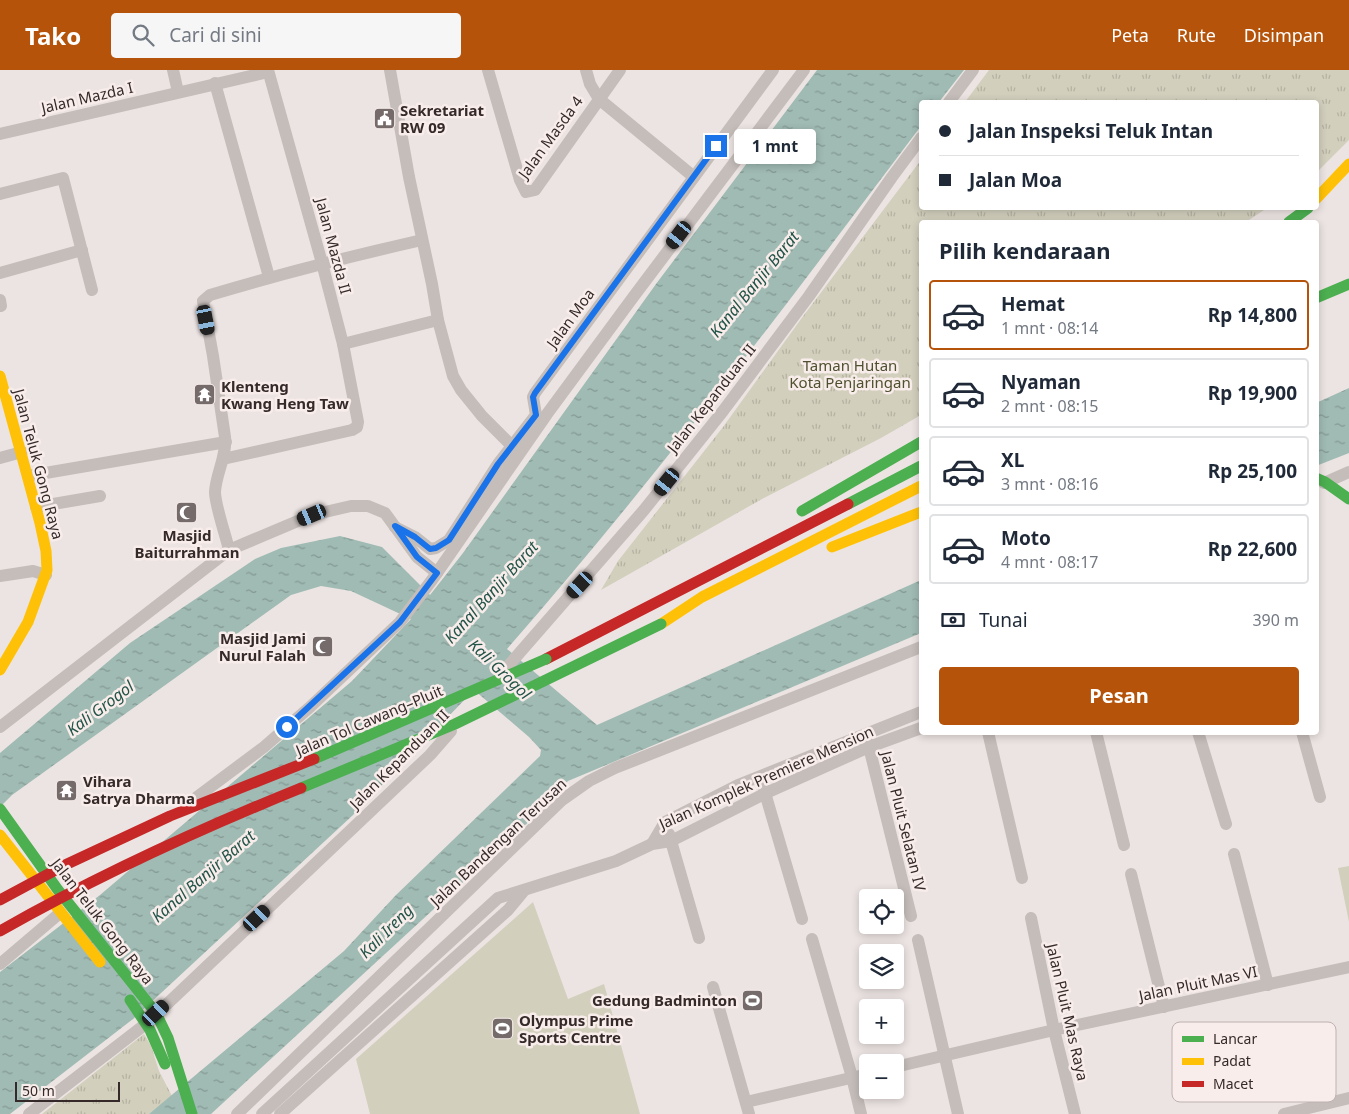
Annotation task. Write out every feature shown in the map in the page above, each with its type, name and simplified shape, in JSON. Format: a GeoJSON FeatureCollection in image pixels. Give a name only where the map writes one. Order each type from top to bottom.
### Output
{"type":"FeatureCollection","features":[{"type":"Feature","properties":{"kind":"main road"},"geometry":{"type":"LineString","coordinates":[[1319,196],[1349,164]]}},
{"type":"Feature","properties":{"kind":"main road"},"geometry":{"type":"LineString","coordinates":[[1292,220],[1305,210]]}},
{"type":"Feature","properties":{"kind":"main road"},"geometry":{"type":"LineString","coordinates":[[1335,277],[1349,275]]}},
{"type":"Feature","properties":{"kind":"main road"},"geometry":{"type":"LineString","coordinates":[[1319,297],[1349,284]]}},
{"type":"Feature","properties":{"kind":"main road","name":"Jalan Teluk Gong Raya"},"geometry":{"type":"LineString","coordinates":[[0,376],[22,452],[46,551],[46,575],[28,622],[17,644],[0,670]]}},
{"type":"Feature","properties":{"kind":"main road"},"geometry":{"type":"LineString","coordinates":[[794,515],[919,443]]}},
{"type":"Feature","properties":{"kind":"main road"},"geometry":{"type":"LineString","coordinates":[[746,555],[919,467]]}},
{"type":"Feature","properties":{"kind":"main road"},"geometry":{"type":"LineString","coordinates":[[1319,479],[1349,499]]}},
{"type":"Feature","properties":{"kind":"main road"},"geometry":{"type":"LineString","coordinates":[[662,624],[702,597],[919,487]]}},
{"type":"Feature","properties":{"kind":"main road"},"geometry":{"type":"LineString","coordinates":[[0,931],[142,856],[219,821],[448,727],[783,566],[919,513]]}},
{"type":"Feature","properties":{"kind":"main road"},"geometry":{"type":"LineString","coordinates":[[746,555],[773,531]]}},
{"type":"Feature","properties":{"kind":"main road","name":"Jalan Tol Cawang–Pluit"},"geometry":{"type":"LineString","coordinates":[[0,900],[65,866],[170,816],[340,749],[546,658],[746,555]]}},
{"type":"Feature","properties":{"kind":"main road","name":"Jalan Teluk Gong Raya"},"geometry":{"type":"LineString","coordinates":[[0,809],[50,889],[62,916],[107,971]]}},
{"type":"Feature","properties":{"kind":"main road","name":"Jalan Teluk Gong Raya"},"geometry":{"type":"LineString","coordinates":[[0,834],[50,889],[75,912],[168,1038],[178,1087],[181,1114]]}},
{"type":"Feature","properties":{"kind":"main road","name":"Jalan Teluk Gong Raya"},"geometry":{"type":"LineString","coordinates":[[125,993],[149,1014]]}},
{"type":"Feature","properties":{"kind":"main road","name":"Jalan Teluk Gong Raya"},"geometry":{"type":"LineString","coordinates":[[178,1087],[192,1114]]}},
{"type":"Feature","properties":{"kind":"street"},"geometry":{"type":"LineString","coordinates":[[173,70],[178,92]]}},
{"type":"Feature","properties":{"kind":"street"},"geometry":{"type":"LineString","coordinates":[[390,70],[438,320],[453,376],[482,416],[512,446]]}},
{"type":"Feature","properties":{"kind":"street","name":"Jalan Masda 4"},"geometry":{"type":"LineString","coordinates":[[488,70],[520,180],[526,192],[535,190],[620,70]]}},
{"type":"Feature","properties":{"kind":"street","name":"Jalan Masda 4"},"geometry":{"type":"LineString","coordinates":[[586,70],[590,84],[599,99],[694,177]]}},
{"type":"Feature","properties":{"kind":"street","name":"Jalan Moa"},"geometry":{"type":"LineString","coordinates":[[395,526],[415,537],[430,549],[444,543],[452,535],[498,464],[536,415],[533,397],[535,393],[772,70]]}},
{"type":"Feature","properties":{"kind":"street"},"geometry":{"type":"LineString","coordinates":[[50,889],[134,837],[148,834],[264,747],[310,707],[400,622],[490,499],[547,414],[804,70]]}},
{"type":"Feature","properties":{"kind":"street"},"geometry":{"type":"LineString","coordinates":[[950,100],[973,70]]}},
{"type":"Feature","properties":{"kind":"street","name":"Jalan Mazda I"},"geometry":{"type":"LineString","coordinates":[[0,134],[268,71]]}},
{"type":"Feature","properties":{"kind":"street","name":"Jalan Mazda II"},"geometry":{"type":"LineString","coordinates":[[223,459],[352,430],[357,428],[358,422],[343,344],[268,71]]}},
{"type":"Feature","properties":{"kind":"street"},"geometry":{"type":"LineString","coordinates":[[215,83],[269,277]]}},
{"type":"Feature","properties":{"kind":"street","name":"Jalan Kepanduan II"},"geometry":{"type":"LineString","coordinates":[[29,1114],[149,1014],[430,755],[644,510],[723,411],[809,296],[919,141]]}},
{"type":"Feature","properties":{"kind":"street"},"geometry":{"type":"LineString","coordinates":[[0,194],[63,178],[92,290]]}},
{"type":"Feature","properties":{"kind":"street"},"geometry":{"type":"LineString","coordinates":[[229,550],[215,494],[217,476],[226,442],[203,302],[210,295],[269,277],[422,240]]}},
{"type":"Feature","properties":{"kind":"street"},"geometry":{"type":"LineString","coordinates":[[0,274],[82,250]]}},
{"type":"Feature","properties":{"kind":"street"},"geometry":{"type":"LineString","coordinates":[[343,344],[438,320]]}},
{"type":"Feature","properties":{"kind":"street"},"geometry":{"type":"LineString","coordinates":[[28,476],[226,442]]}},
{"type":"Feature","properties":{"kind":"street"},"geometry":{"type":"LineString","coordinates":[[0,458],[22,452]]}},
{"type":"Feature","properties":{"kind":"street"},"geometry":{"type":"LineString","coordinates":[[1319,485],[1349,472]]}},
{"type":"Feature","properties":{"kind":"street"},"geometry":{"type":"LineString","coordinates":[[36,507],[100,496]]}},
{"type":"Feature","properties":{"kind":"street"},"geometry":{"type":"LineString","coordinates":[[0,727],[229,550],[312,515],[351,506],[368,506],[385,513],[417,557],[434,576]]}},
{"type":"Feature","properties":{"kind":"street"},"geometry":{"type":"LineString","coordinates":[[0,576],[33,571],[46,575]]}},
{"type":"Feature","properties":{"kind":"street","name":"Jalan Bandengan Terusan"},"geometry":{"type":"LineString","coordinates":[[237,1114],[562,800],[589,780],[919,648]]}},
{"type":"Feature","properties":{"kind":"street","name":"Jalan Komplek Premiere Mension"},"geometry":{"type":"LineString","coordinates":[[652,844],[664,822],[738,785],[919,713]]}},
{"type":"Feature","properties":{"kind":"street","name":"Jalan Komplek Premiere Mension"},"geometry":{"type":"LineString","coordinates":[[280,1114],[298,1089],[372,1014],[498,898],[523,892],[616,861],[652,844],[671,841],[766,793],[869,747],[919,729]]}},
{"type":"Feature","properties":{"kind":"street","name":"Jalan Pluit Selatan IV"},"geometry":{"type":"LineString","coordinates":[[864,735],[869,747],[911,916]]}},
{"type":"Feature","properties":{"kind":"street"},"geometry":{"type":"LineString","coordinates":[[989,735],[1022,878]]}},
{"type":"Feature","properties":{"kind":"street"},"geometry":{"type":"LineString","coordinates":[[1097,735],[1124,845]]}},
{"type":"Feature","properties":{"kind":"street"},"geometry":{"type":"LineString","coordinates":[[1199,735],[1226,824]]}},
{"type":"Feature","properties":{"kind":"street"},"geometry":{"type":"LineString","coordinates":[[1303,735],[1320,798]]}},
{"type":"Feature","properties":{"kind":"street"},"geometry":{"type":"LineString","coordinates":[[759,777],[766,793],[802,919]]}},
{"type":"Feature","properties":{"kind":"street"},"geometry":{"type":"LineString","coordinates":[[664,822],[699,938]]}},
{"type":"Feature","properties":{"kind":"street"},"geometry":{"type":"LineString","coordinates":[[1234,854],[1268,985]]}},
{"type":"Feature","properties":{"kind":"street"},"geometry":{"type":"LineString","coordinates":[[1131,874],[1164,1007]]}},
{"type":"Feature","properties":{"kind":"street","name":"Jalan Komplek Premiere Mension"},"geometry":{"type":"LineString","coordinates":[[262,1114],[298,1089],[382,1023],[504,913],[523,892]]}},
{"type":"Feature","properties":{"kind":"street"},"geometry":{"type":"LineString","coordinates":[[494,902],[504,913]]}},
{"type":"Feature","properties":{"kind":"street"},"geometry":{"type":"LineString","coordinates":[[0,964],[62,916]]}},
{"type":"Feature","properties":{"kind":"street","name":"Jalan Pluit Mas Raya"},"geometry":{"type":"LineString","coordinates":[[1031,918],[1054,1030],[1075,1114]]}},
{"type":"Feature","properties":{"kind":"street"},"geometry":{"type":"LineString","coordinates":[[812,939],[861,1114]]}},
{"type":"Feature","properties":{"kind":"street"},"geometry":{"type":"LineString","coordinates":[[918,940],[958,1114]]}},
{"type":"Feature","properties":{"kind":"street","name":"Jalan Pluit Mas VI"},"geometry":{"type":"LineString","coordinates":[[904,1065],[1054,1030],[1349,967]]}},
{"type":"Feature","properties":{"kind":"street"},"geometry":{"type":"LineString","coordinates":[[412,977],[422,988]]}},
{"type":"Feature","properties":{"kind":"street"},"geometry":{"type":"LineString","coordinates":[[713,987],[747,1108],[859,1076]]}},
{"type":"Feature","properties":{"kind":"street"},"geometry":{"type":"LineString","coordinates":[[372,1014],[382,1023]]}},
{"type":"Feature","properties":{"kind":"street"},"geometry":{"type":"LineString","coordinates":[[1336,1101],[1349,1098]]}},
{"type":"Feature","properties":{"kind":"street"},"geometry":{"type":"LineString","coordinates":[[1284,1114],[1333,1102]]}},
{"type":"Feature","properties":{"kind":"green space"},"geometry":{"type":"Polygon","coordinates":[[[989,70],[1349,70],[1349,140],[1319,170],[1319,100],[966,100],[989,70]]]}},
{"type":"Feature","properties":{"kind":"green space","name":"Taman Hutan Kota Penjaringan"},"geometry":{"type":"Polygon","coordinates":[[[919,163],[919,210],[1264,210],[1249,220],[919,220],[919,416],[881,438],[762,499],[601,590],[618,561],[723,427],[801,319],[919,163]]]}},
{"type":"Feature","properties":{"kind":"green space"},"geometry":{"type":"Polygon","coordinates":[[[1349,866],[1349,922],[1338,868],[1349,866]]]}},
{"type":"Feature","properties":{"kind":"green space","name":"Olympus Prime Sports Centre"},"geometry":{"type":"Polygon","coordinates":[[[533,902],[568,999],[604,984],[640,1114],[370,1114],[356,1059],[533,902]]]}},
{"type":"Feature","properties":{"kind":"green space"},"geometry":{"type":"Polygon","coordinates":[[[144,1034],[151,1046],[159,1071],[172,1096],[149,1114],[42,1114],[144,1034]]]}},
{"type":"Feature","properties":{"kind":"water"},"geometry":{"type":"Polygon","coordinates":[[[817,70],[964,70],[941,100],[919,100],[919,129],[667,457],[507,649],[597,725],[919,581],[919,634],[568,781],[535,816],[211,1114],[149,1114],[344,951],[396,895],[540,756],[541,750],[529,737],[474,690],[353,815],[133,1019],[10,1114],[0,1114],[0,972],[100,895],[352,681],[411,619],[351,591],[321,586],[291,595],[12,795],[0,807],[0,753],[130,643],[255,559],[281,548],[340,536],[382,547],[430,595],[463,553],[656,284],[817,70]]]}},
{"type":"Feature","properties":{"kind":"water"},"geometry":{"type":"Polygon","coordinates":[[[1349,388],[1349,453],[1319,465],[1319,402],[1349,388]]]}},
{"type":"Feature","properties":{"kind":"traffic: fast"},"geometry":{"type":"LineString","coordinates":[[1292,220],[1305,210]]}},
{"type":"Feature","properties":{"kind":"traffic: fast"},"geometry":{"type":"LineString","coordinates":[[1319,297],[1349,284]]}},
{"type":"Feature","properties":{"kind":"traffic: fast"},"geometry":{"type":"LineString","coordinates":[[802,511],[919,443]]}},
{"type":"Feature","properties":{"kind":"traffic: fast"},"geometry":{"type":"LineString","coordinates":[[848,504],[919,467]]}},
{"type":"Feature","properties":{"kind":"traffic: fast"},"geometry":{"type":"LineString","coordinates":[[1319,479],[1349,499]]}},
{"type":"Feature","properties":{"kind":"traffic: fast"},"geometry":{"type":"LineString","coordinates":[[301,788],[455,724],[661,624]]}},
{"type":"Feature","properties":{"kind":"traffic: fast"},"geometry":{"type":"LineString","coordinates":[[314,759],[546,659]]}},
{"type":"Feature","properties":{"kind":"traffic: fast"},"geometry":{"type":"LineString","coordinates":[[0,809],[58,890],[156,1013],[168,1038],[192,1114]]}},
{"type":"Feature","properties":{"kind":"traffic: fast"},"geometry":{"type":"LineString","coordinates":[[130,1000],[150,1030],[165,1064]]}},
{"type":"Feature","properties":{"kind":"traffic: slow"},"geometry":{"type":"LineString","coordinates":[[1319,196],[1349,164]]}},
{"type":"Feature","properties":{"kind":"traffic: slow"},"geometry":{"type":"LineString","coordinates":[[0,376],[40,523],[46,551],[47,570],[28,622],[0,670]]}},
{"type":"Feature","properties":{"kind":"traffic: slow"},"geometry":{"type":"LineString","coordinates":[[661,624],[702,597],[919,487]]}},
{"type":"Feature","properties":{"kind":"traffic: slow"},"geometry":{"type":"LineString","coordinates":[[832,547],[919,513]]}},
{"type":"Feature","properties":{"kind":"traffic: slow"},"geometry":{"type":"LineString","coordinates":[[0,835],[100,962]]}},
{"type":"Feature","properties":{"kind":"traffic: jam"},"geometry":{"type":"LineString","coordinates":[[546,659],[848,504]]}},
{"type":"Feature","properties":{"kind":"traffic: jam"},"geometry":{"type":"LineString","coordinates":[[0,900],[65,865],[170,816],[314,759]]}},
{"type":"Feature","properties":{"kind":"traffic: jam"},"geometry":{"type":"LineString","coordinates":[[0,931],[73,891],[148,855],[224,820],[301,788]]}},
{"type":"Feature","properties":{"kind":"place","name":"Sekretariat RW 09"},"geometry":{"type":"Point","coordinates":[384,119]}},
{"type":"Feature","properties":{"kind":"place","name":"Klenteng Kwang Heng Taw"},"geometry":{"type":"Point","coordinates":[205,395]}},
{"type":"Feature","properties":{"kind":"place","name":"Masjid Baiturrahman"},"geometry":{"type":"Point","coordinates":[187,512]}},
{"type":"Feature","properties":{"kind":"place","name":"Masjid Jami Nurul Falah"},"geometry":{"type":"Point","coordinates":[322,647]}},
{"type":"Feature","properties":{"kind":"place","name":"Vihara Satrya Dharma"},"geometry":{"type":"Point","coordinates":[67,790]}},
{"type":"Feature","properties":{"kind":"place","name":"Gedung Badminton"},"geometry":{"type":"Point","coordinates":[753,1000]}},
{"type":"Feature","properties":{"kind":"place","name":"Olympus Prime Sports Centre"},"geometry":{"type":"Point","coordinates":[503,1029]}},
{"type":"Feature","properties":{"kind":"route"},"geometry":{"type":"LineString","coordinates":[[287,727],[400,622],[437,573],[417,557],[395,526],[415,537],[430,549],[436,548],[449,540],[498,464],[536,415],[533,397],[535,393],[716,146]]}},
{"type":"Feature","properties":{"kind":"water label","name":"Kanal Banjir Barat"},"geometry":{"type":"Point","coordinates":[754,284]}},
{"type":"Feature","properties":{"kind":"water label","name":"Kanal Banjir Barat"},"geometry":{"type":"Point","coordinates":[491,592]}},
{"type":"Feature","properties":{"kind":"water label","name":"Kali Grogol"},"geometry":{"type":"Point","coordinates":[500,669]}},
{"type":"Feature","properties":{"kind":"water label","name":"Kali Grogol"},"geometry":{"type":"Point","coordinates":[100,708]}},
{"type":"Feature","properties":{"kind":"water label","name":"Kanal Banjir Barat"},"geometry":{"type":"Point","coordinates":[203,876]}},
{"type":"Feature","properties":{"kind":"water label","name":"Kali Ireng"},"geometry":{"type":"Point","coordinates":[386,931]}}]}
